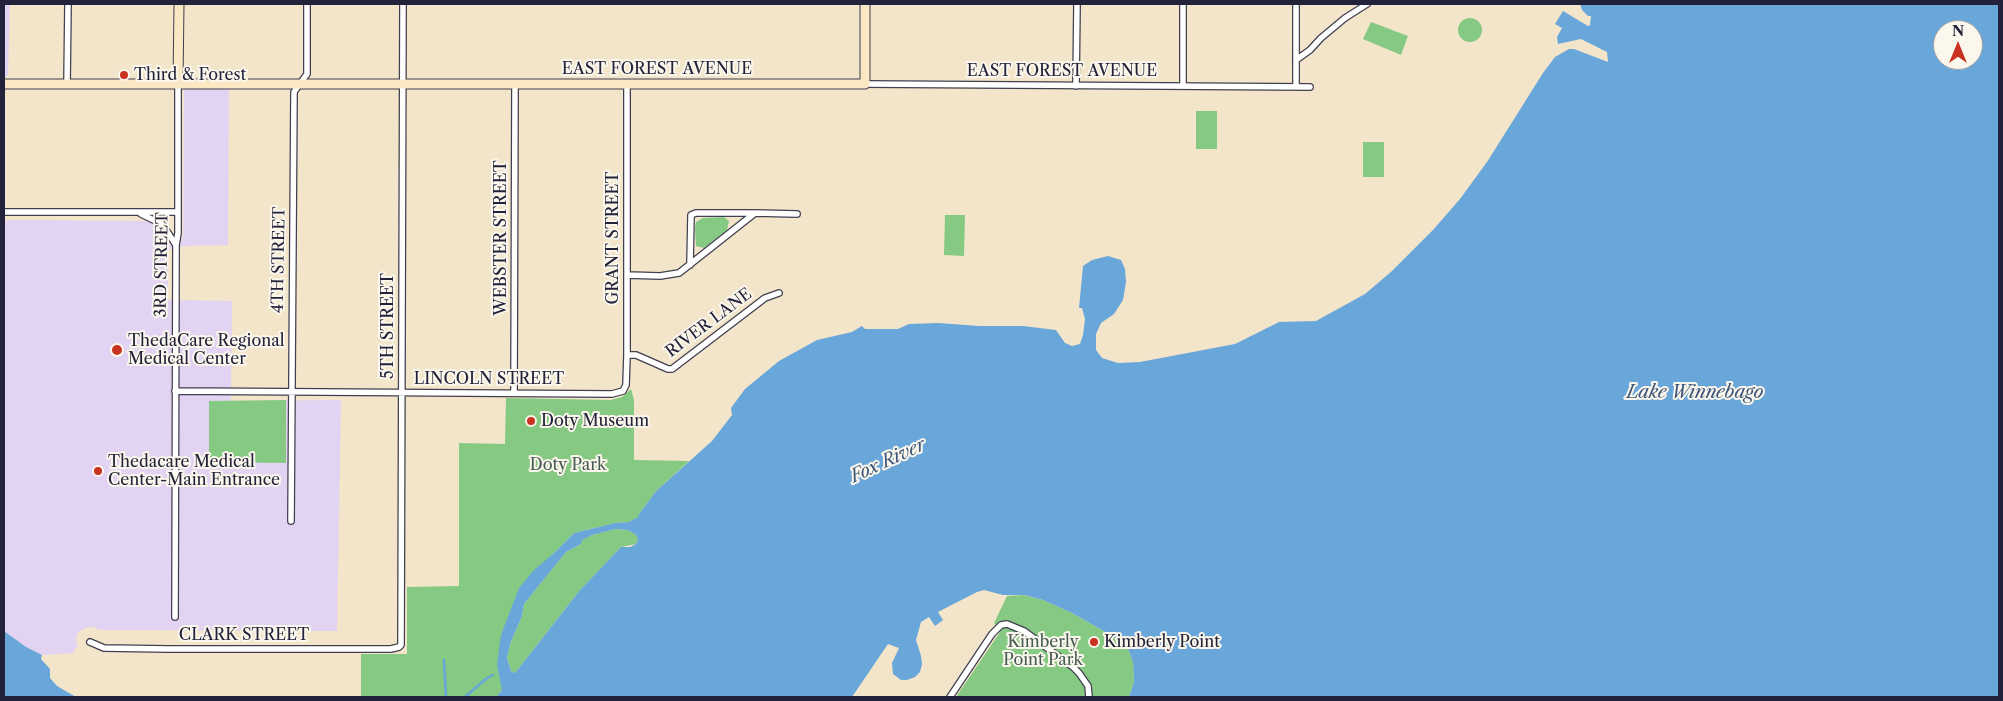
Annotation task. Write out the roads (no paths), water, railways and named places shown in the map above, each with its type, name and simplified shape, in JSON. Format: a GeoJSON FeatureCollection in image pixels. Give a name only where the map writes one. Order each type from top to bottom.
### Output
{"type":"FeatureCollection","features":[{"type":"Feature","properties":{"kind":"street"},"geometry":{"type":"LineString","coordinates":[[68,4],[68,84]]}},
{"type":"Feature","properties":{"kind":"street","name":"3RD STREET"},"geometry":{"type":"LineString","coordinates":[[175,617],[179,4]]}},
{"type":"Feature","properties":{"kind":"street","name":"4TH STREET"},"geometry":{"type":"LineString","coordinates":[[292,521],[294,92],[307,74],[307,4]]}},
{"type":"Feature","properties":{"kind":"street","name":"5TH STREET"},"geometry":{"type":"LineString","coordinates":[[399,647],[401,631],[403,4]]}},
{"type":"Feature","properties":{"kind":"street"},"geometry":{"type":"LineString","coordinates":[[865,4],[865,84]]}},
{"type":"Feature","properties":{"kind":"street"},"geometry":{"type":"LineString","coordinates":[[1076,86],[1077,4]]}},
{"type":"Feature","properties":{"kind":"street"},"geometry":{"type":"LineString","coordinates":[[1183,4],[1183,86]]}},
{"type":"Feature","properties":{"kind":"street"},"geometry":{"type":"LineString","coordinates":[[1296,4],[1296,87]]}},
{"type":"Feature","properties":{"kind":"street"},"geometry":{"type":"LineString","coordinates":[[1296,60],[1310,50],[1345,18],[1367,4]]}},
{"type":"Feature","properties":{"kind":"street","name":"EAST FOREST AVENUE"},"geometry":{"type":"LineString","coordinates":[[4,84],[865,84],[1310,87]]}},
{"type":"Feature","properties":{"kind":"street","name":"WEBSTER STREET"},"geometry":{"type":"LineString","coordinates":[[514,392],[515,84]]}},
{"type":"Feature","properties":{"kind":"street","name":"GRANT STREET"},"geometry":{"type":"LineString","coordinates":[[623,391],[626,385],[627,356],[627,84]]}},
{"type":"Feature","properties":{"kind":"street"},"geometry":{"type":"LineString","coordinates":[[4,212],[178,212]]}},
{"type":"Feature","properties":{"kind":"street"},"geometry":{"type":"LineString","coordinates":[[134,212],[151,217],[162,224],[176,245]]}},
{"type":"Feature","properties":{"kind":"street"},"geometry":{"type":"LineString","coordinates":[[690,265],[691,216],[696,213],[797,214]]}},
{"type":"Feature","properties":{"kind":"street"},"geometry":{"type":"LineString","coordinates":[[627,275],[668,276],[679,273],[755,214]]}},
{"type":"Feature","properties":{"kind":"street","name":"RIVER LANE"},"geometry":{"type":"LineString","coordinates":[[627,356],[636,356],[672,369],[765,298],[779,293]]}},
{"type":"Feature","properties":{"kind":"street","name":"LINCOLN STREET"},"geometry":{"type":"LineString","coordinates":[[175,391],[612,394],[623,391]]}},
{"type":"Feature","properties":{"kind":"street"},"geometry":{"type":"LineString","coordinates":[[950,697],[992,634],[1005,624],[1024,631],[1073,667],[1088,686],[1089,697]]}},
{"type":"Feature","properties":{"kind":"street","name":"CLARK STREET"},"geometry":{"type":"LineString","coordinates":[[90,642],[104,648],[338,650],[391,649],[399,647]]}},
{"type":"Feature","properties":{"kind":"water","name":"Lake Winnebago"},"geometry":{"type":"Polygon","coordinates":[[[1580,4],[1999,4],[1999,697],[1129,697],[1134,682],[1133,662],[1128,649],[1116,638],[1072,613],[1043,600],[1024,595],[1003,595],[984,590],[938,612],[943,620],[935,626],[929,617],[921,622],[916,640],[922,664],[920,672],[915,677],[901,680],[893,674],[892,663],[899,648],[888,644],[852,697],[496,697],[502,690],[497,665],[501,635],[519,588],[534,570],[574,533],[615,523],[629,522],[638,517],[656,491],[712,441],[732,415],[731,408],[745,389],[779,361],[817,340],[852,332],[862,326],[865,329],[898,329],[909,324],[938,323],[979,326],[1023,326],[1056,330],[1065,343],[1072,346],[1080,344],[1085,319],[1082,308],[1079,308],[1083,266],[1092,260],[1108,256],[1121,260],[1125,269],[1126,282],[1123,300],[1114,314],[1101,323],[1096,334],[1096,350],[1102,358],[1118,363],[1140,362],[1235,344],[1279,322],[1316,321],[1365,294],[1392,271],[1433,230],[1460,199],[1487,162],[1555,57],[1569,49],[1574,49],[1608,62],[1607,52],[1581,39],[1558,44],[1557,37],[1562,28],[1555,24],[1563,11],[1588,26],[1590,25],[1591,16],[1588,16],[1582,10],[1580,4]],[[616,529],[592,535],[582,540],[581,544],[566,552],[524,604],[522,616],[510,644],[507,658],[511,671],[515,673],[580,590],[621,547],[630,547],[636,544],[638,539],[636,535],[628,530],[616,529]]]}},
{"type":"Feature","properties":{"kind":"water"},"geometry":{"type":"Polygon","coordinates":[[[4,631],[26,647],[42,655],[41,659],[50,669],[50,678],[57,686],[76,697],[4,697],[4,631]]]}},
{"type":"Feature","properties":{"kind":"waterway"},"geometry":{"type":"LineString","coordinates":[[444,660],[446,697]]}},
{"type":"Feature","properties":{"kind":"waterway"},"geometry":{"type":"LineString","coordinates":[[465,697],[493,675]]}},
{"type":"Feature","properties":{"kind":"place","name":"Third & Forest"},"geometry":{"type":"Point","coordinates":[124,75]}},
{"type":"Feature","properties":{"kind":"place","name":"ThedaCare Regional Medical Center"},"geometry":{"type":"Point","coordinates":[117,350]}},
{"type":"Feature","properties":{"kind":"place","name":"Doty Museum"},"geometry":{"type":"Point","coordinates":[531,421]}},
{"type":"Feature","properties":{"kind":"place","name":"Thedacare Medical Center-Main Entrance"},"geometry":{"type":"Point","coordinates":[98,471]}},
{"type":"Feature","properties":{"kind":"place","name":"Kimberly Point"},"geometry":{"type":"Point","coordinates":[1094,642]}},
{"type":"Feature","properties":{"kind":"water label","name":"Fox River"},"geometry":{"type":"Point","coordinates":[888,461]}},
{"type":"Feature","properties":{"kind":"park label","name":"Doty Park"},"geometry":{"type":"Point","coordinates":[568,465]}},
{"type":"Feature","properties":{"kind":"park label","name":"Kimberly Point Park"},"geometry":{"type":"Point","coordinates":[1043,651]}}]}
